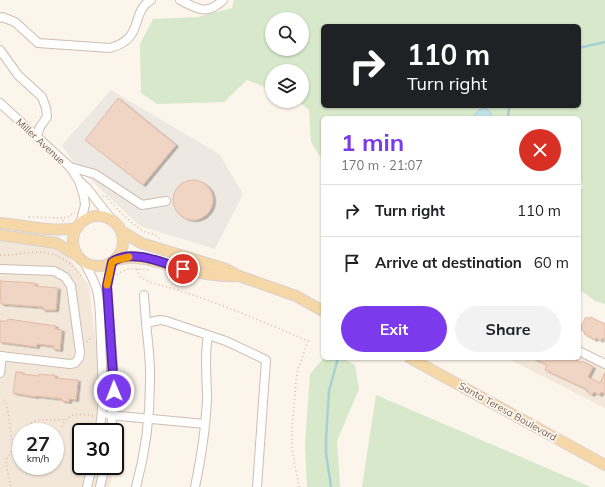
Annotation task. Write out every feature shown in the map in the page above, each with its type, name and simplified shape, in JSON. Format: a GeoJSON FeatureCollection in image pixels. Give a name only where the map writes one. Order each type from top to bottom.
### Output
{"type":"FeatureCollection","features":[{"type":"Feature","properties":{"kind":"main road"},"geometry":{"type":"LineString","coordinates":[[81,259],[74,248],[74,236],[79,226],[86,220],[96,216],[102,216],[112,220],[121,231],[141,243],[219,266],[239,276],[296,296],[321,310]]}},
{"type":"Feature","properties":{"kind":"main road"},"geometry":{"type":"LineString","coordinates":[[0,223],[55,229],[69,229],[79,226]]}},
{"type":"Feature","properties":{"kind":"main road"},"geometry":{"type":"LineString","coordinates":[[114,261],[121,252],[123,244],[121,231]]}},
{"type":"Feature","properties":{"kind":"main road"},"geometry":{"type":"LineString","coordinates":[[0,235],[56,243],[93,266],[135,257],[221,277],[239,276]]}},
{"type":"Feature","properties":{"kind":"main road","name":"Santa Teresa Boulevard"},"geometry":{"type":"LineString","coordinates":[[414,360],[605,465]]}},
{"type":"Feature","properties":{"kind":"street"},"geometry":{"type":"LineString","coordinates":[[0,18],[2,17],[15,22],[38,43],[110,48],[120,45],[132,36],[144,4],[151,0]]}},
{"type":"Feature","properties":{"kind":"street"},"geometry":{"type":"LineString","coordinates":[[180,0],[202,10],[212,9],[223,0]]}},
{"type":"Feature","properties":{"kind":"street"},"geometry":{"type":"LineString","coordinates":[[0,50],[18,75],[42,97],[46,108],[47,117],[40,127],[37,136]]}},
{"type":"Feature","properties":{"kind":"street","name":"Miller Avenue"},"geometry":{"type":"LineString","coordinates":[[0,103],[70,167],[79,181],[85,205],[79,226]]}},
{"type":"Feature","properties":{"kind":"street"},"geometry":{"type":"LineString","coordinates":[[70,167],[95,174],[142,205],[166,201]]}},
{"type":"Feature","properties":{"kind":"street","name":"Miller Avenue"},"geometry":{"type":"LineString","coordinates":[[79,181],[87,188],[112,220]]}},
{"type":"Feature","properties":{"kind":"street"},"geometry":{"type":"LineString","coordinates":[[81,259],[95,283],[98,297],[102,366],[102,413],[100,423]]}},
{"type":"Feature","properties":{"kind":"street"},"geometry":{"type":"LineString","coordinates":[[112,423],[113,366],[107,286],[114,261]]}},
{"type":"Feature","properties":{"kind":"street"},"geometry":{"type":"LineString","coordinates":[[0,269],[54,271],[65,277],[71,286],[80,352],[79,358],[75,363],[70,364],[1,356],[0,373]]}},
{"type":"Feature","properties":{"kind":"street"},"geometry":{"type":"LineString","coordinates":[[136,487],[142,462],[148,419],[150,382],[144,295]]}},
{"type":"Feature","properties":{"kind":"street"},"geometry":{"type":"LineString","coordinates":[[146,323],[160,320],[166,321],[226,342],[266,360],[257,487]]}},
{"type":"Feature","properties":{"kind":"street"},"geometry":{"type":"LineString","coordinates":[[195,487],[202,448],[207,398],[206,345],[208,336]]}},
{"type":"Feature","properties":{"kind":"street"},"geometry":{"type":"LineString","coordinates":[[581,352],[605,364]]}},
{"type":"Feature","properties":{"kind":"street"},"geometry":{"type":"LineString","coordinates":[[102,413],[113,416],[204,424]]}},
{"type":"Feature","properties":{"kind":"street"},"geometry":{"type":"LineString","coordinates":[[87,487],[90,475]]}},
{"type":"Feature","properties":{"kind":"street"},"geometry":{"type":"LineString","coordinates":[[100,487],[103,475]]}},
{"type":"Feature","properties":{"kind":"path"},"geometry":{"type":"LineString","coordinates":[[100,199],[105,195],[125,216],[144,231],[158,236],[161,241]]}},
{"type":"Feature","properties":{"kind":"path"},"geometry":{"type":"LineString","coordinates":[[63,222],[63,218],[72,215],[76,208]]}},
{"type":"Feature","properties":{"kind":"path"},"geometry":{"type":"LineString","coordinates":[[0,256],[34,252],[50,253],[75,269],[84,279]]}},
{"type":"Feature","properties":{"kind":"path"},"geometry":{"type":"LineString","coordinates":[[115,276],[128,268],[137,269]]}},
{"type":"Feature","properties":{"kind":"path"},"geometry":{"type":"LineString","coordinates":[[86,344],[88,339],[92,339]]}},
{"type":"Feature","properties":{"kind":"path"},"geometry":{"type":"LineString","coordinates":[[4,400],[7,405],[12,442]]}},
{"type":"Feature","properties":{"kind":"path"},"geometry":{"type":"LineString","coordinates":[[30,423],[34,421],[52,419],[64,420],[75,415],[93,416]]}},
{"type":"Feature","properties":{"kind":"path"},"geometry":{"type":"LineString","coordinates":[[11,486],[6,460],[12,451]]}},
{"type":"Feature","properties":{"kind":"shaded area"},"geometry":{"type":"Polygon","coordinates":[[[111,90],[219,154],[243,194],[215,249],[140,226],[75,165],[62,145],[111,90]]]}},
{"type":"Feature","properties":{"kind":"shaded area"},"geometry":{"type":"Polygon","coordinates":[[[0,232],[60,247],[89,286],[105,423],[72,423],[72,475],[112,475],[109,487],[0,487],[0,232]]]}},
{"type":"Feature","properties":{"kind":"shaded area"},"geometry":{"type":"Polygon","coordinates":[[[581,356],[605,368],[605,408],[511,360],[581,360],[581,356]]]}},
{"type":"Feature","properties":{"kind":"green space"},"geometry":{"type":"Polygon","coordinates":[[[234,0],[605,0],[605,304],[595,301],[581,290],[581,190],[583,187],[581,180],[581,116],[321,116],[321,158],[311,142],[309,110],[307,108],[309,108],[309,64],[265,64],[265,87],[247,80],[224,102],[157,104],[141,93],[140,44],[153,19],[198,17],[232,8],[234,0]]]}},
{"type":"Feature","properties":{"kind":"green space"},"geometry":{"type":"Polygon","coordinates":[[[322,360],[346,360],[355,365],[359,389],[337,441],[340,487],[307,487],[305,445],[310,374],[322,360]]]}},
{"type":"Feature","properties":{"kind":"green space"},"geometry":{"type":"Polygon","coordinates":[[[376,395],[591,487],[362,487],[376,395]]]}},
{"type":"Feature","properties":{"kind":"water"},"geometry":{"type":"Polygon","coordinates":[[[484,108],[487,109],[491,113],[491,116],[473,116],[479,110],[484,108]]]}},
{"type":"Feature","properties":{"kind":"building"},"geometry":{"type":"Polygon","coordinates":[[[118,98],[176,145],[143,185],[85,140],[118,98]]]}},
{"type":"Feature","properties":{"kind":"building"},"geometry":{"type":"Polygon","coordinates":[[[197,180],[204,183],[210,189],[213,200],[212,208],[204,217],[197,220],[189,220],[182,217],[174,208],[173,196],[176,189],[185,181],[197,180]]]}},
{"type":"Feature","properties":{"kind":"building"},"geometry":{"type":"Polygon","coordinates":[[[0,281],[35,283],[35,286],[58,288],[56,310],[43,310],[43,307],[1,304],[0,281]]]}},
{"type":"Feature","properties":{"kind":"building"},"geometry":{"type":"Polygon","coordinates":[[[586,317],[589,319],[590,317],[605,324],[605,340],[602,338],[601,341],[596,338],[595,340],[584,334],[585,332],[581,330],[581,326],[586,317]]]}},
{"type":"Feature","properties":{"kind":"building"},"geometry":{"type":"Polygon","coordinates":[[[8,319],[56,326],[55,329],[62,330],[60,350],[53,349],[54,346],[37,344],[37,347],[0,342],[0,321],[7,321],[8,319]]]}},
{"type":"Feature","properties":{"kind":"building"},"geometry":{"type":"Polygon","coordinates":[[[537,360],[576,360],[581,363],[582,361],[593,367],[588,377],[600,383],[605,372],[605,394],[601,392],[600,395],[594,392],[592,395],[587,392],[588,390],[545,370],[547,365],[537,360]]]}},
{"type":"Feature","properties":{"kind":"building"},"geometry":{"type":"Polygon","coordinates":[[[16,372],[39,376],[39,374],[55,375],[55,378],[78,380],[76,400],[69,399],[69,402],[62,401],[62,399],[13,393],[16,372]]]}},
{"type":"Feature","properties":{"kind":"waterway"},"geometry":{"type":"LineString","coordinates":[[581,48],[605,42]]}},
{"type":"Feature","properties":{"kind":"waterway"},"geometry":{"type":"LineString","coordinates":[[508,116],[509,108]]}},
{"type":"Feature","properties":{"kind":"waterway"},"geometry":{"type":"LineString","coordinates":[[331,487],[326,453],[326,439],[329,391],[337,360]]}},
{"type":"Feature","properties":{"kind":"slow traffic"},"geometry":{"type":"LineString","coordinates":[[107,285],[112,262],[129,257]]}},
{"type":"Feature","properties":{"kind":"route"},"geometry":{"type":"LineString","coordinates":[[114,391],[107,286],[112,262],[119,259],[135,257],[183,269]]}}]}
